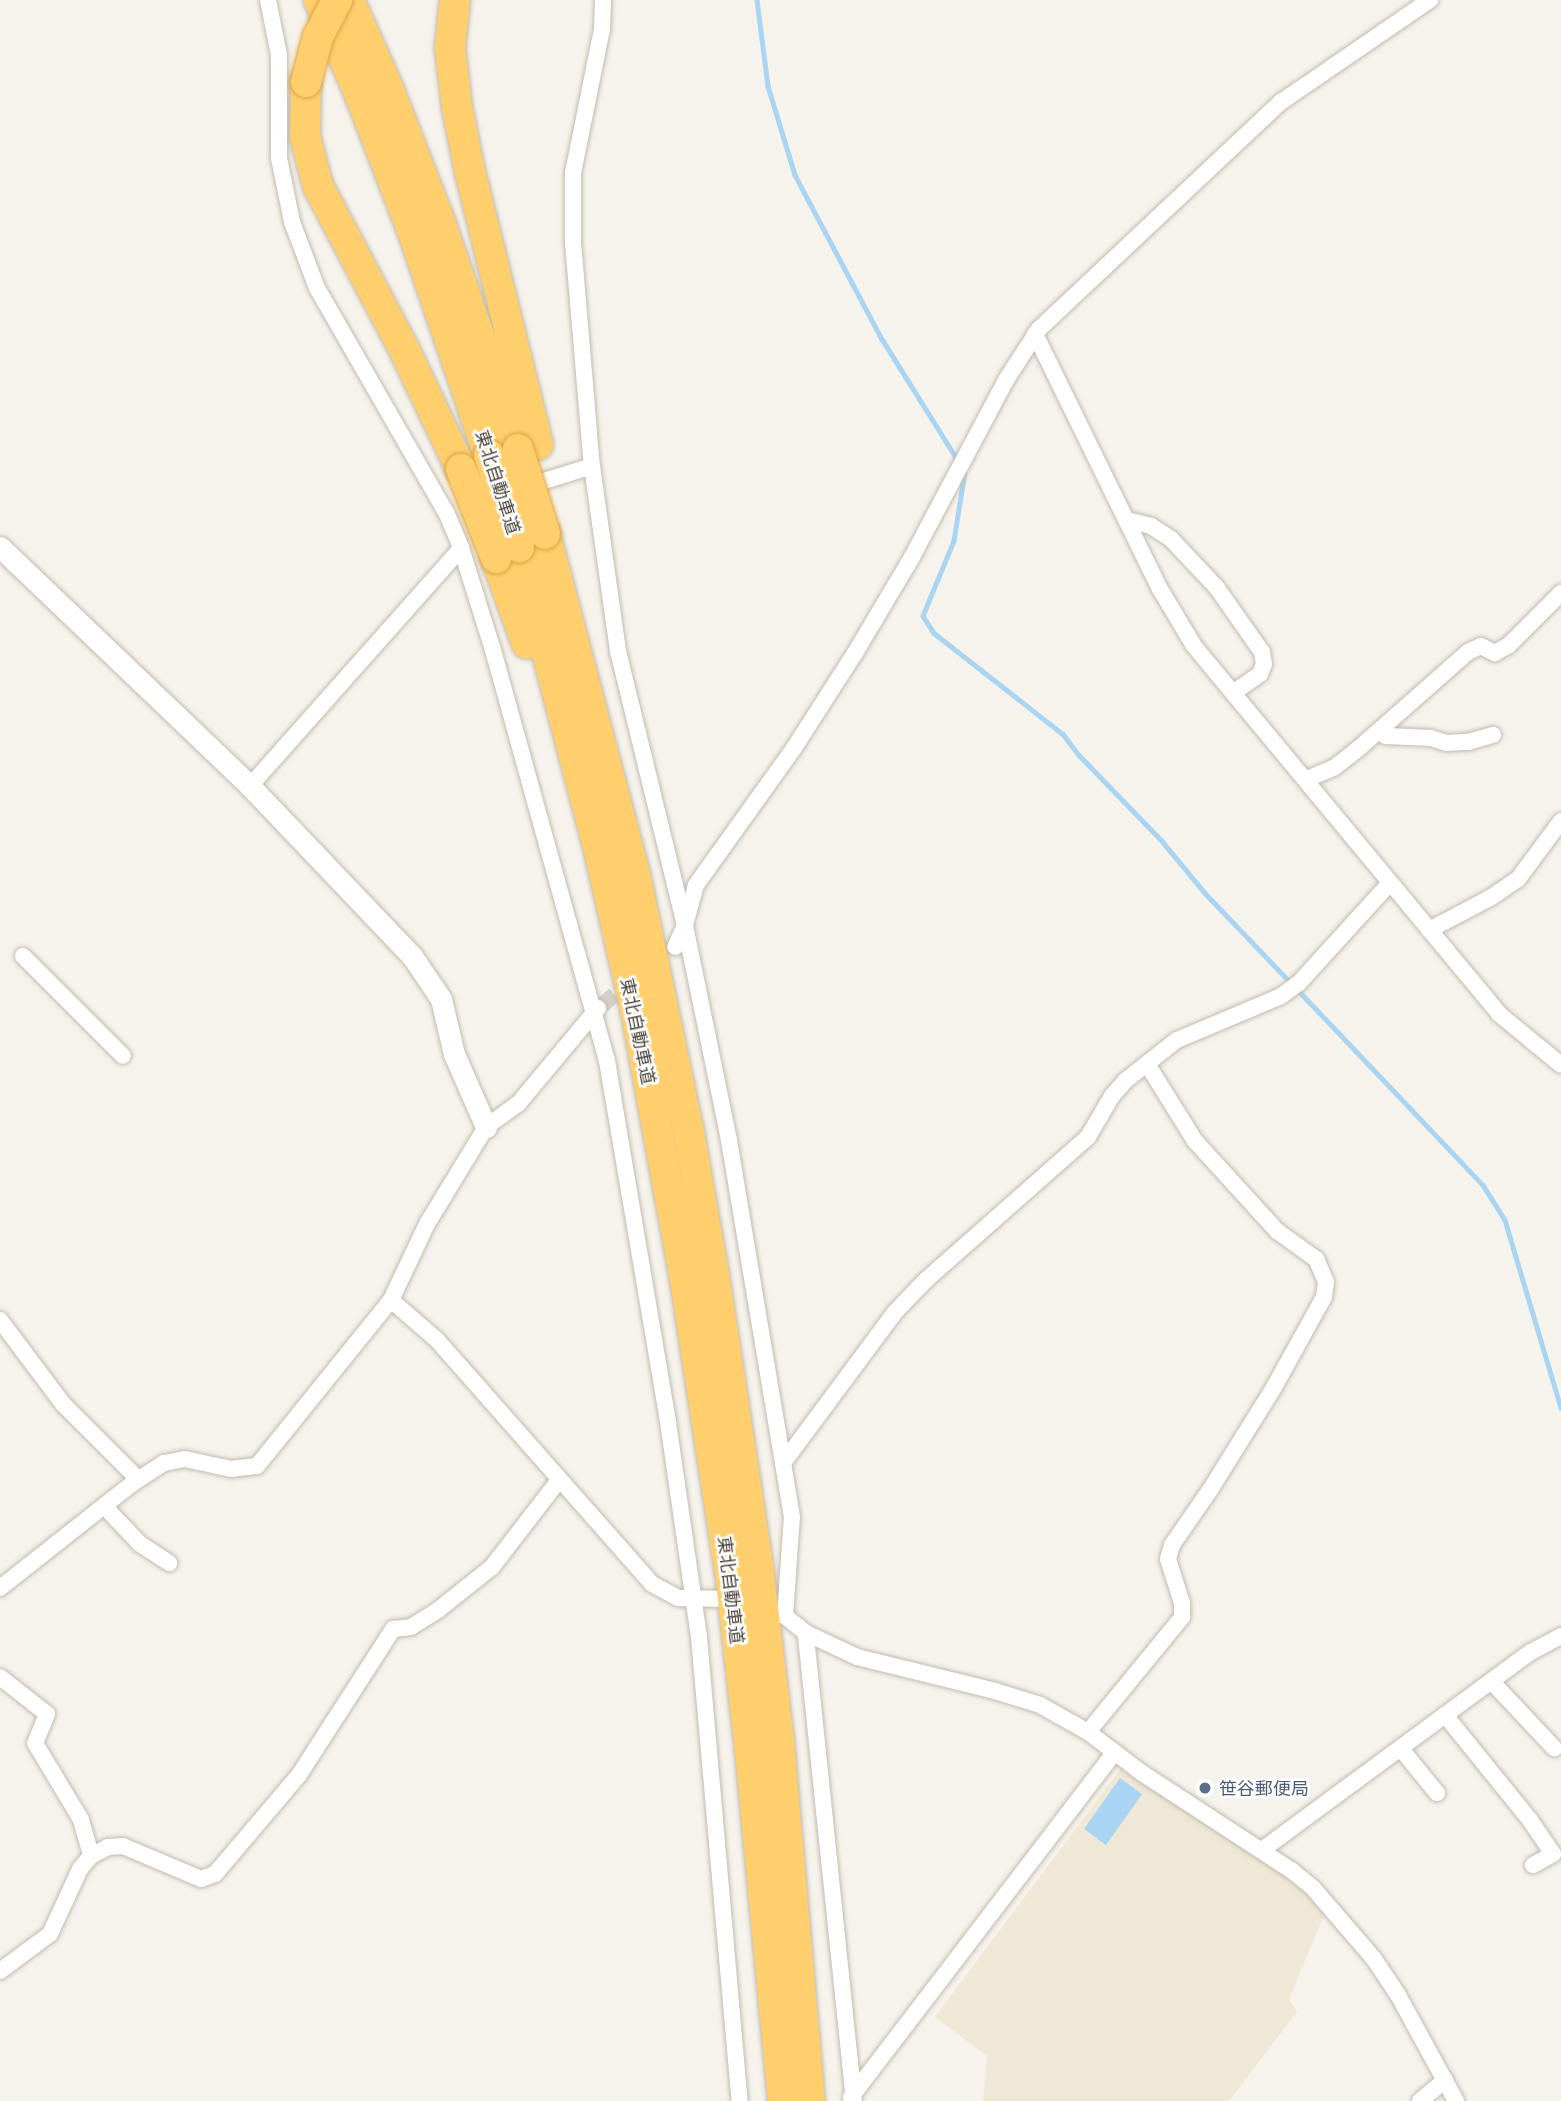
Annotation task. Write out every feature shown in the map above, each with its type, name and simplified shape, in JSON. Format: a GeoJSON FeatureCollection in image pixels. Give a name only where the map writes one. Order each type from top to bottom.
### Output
{"type":"FeatureCollection","features":[{"type":"Feature","properties":{"kind":"highway","name":"東北自動車道"},"geometry":{"type":"LineString","coordinates":[[319,0],[362,100],[413,232],[489,455],[530,542],[628,826],[636,879],[689,1133],[758,1566],[789,1834],[810,2101]]}},
{"type":"Feature","properties":{"kind":"highway"},"geometry":{"type":"LineString","coordinates":[[337,0],[318,37],[306,82],[305,136],[318,186],[404,349],[461,469],[530,542]]}},
{"type":"Feature","properties":{"kind":"highway","name":"東北自動車道"},"geometry":{"type":"LineString","coordinates":[[349,0],[388,88],[528,447]]}},
{"type":"Feature","properties":{"kind":"highway"},"geometry":{"type":"LineString","coordinates":[[455,0],[450,48],[457,107],[528,447],[530,542]]}},
{"type":"Feature","properties":{"kind":"highway","name":"東北自動車道"},"geometry":{"type":"LineString","coordinates":[[530,542],[661,1142],[719,1494],[752,1763],[783,2101]]}},
{"type":"Feature","properties":{"kind":"street"},"geometry":{"type":"LineString","coordinates":[[268,0],[279,55],[277,128],[280,168],[295,232],[317,288],[345,341],[446,512],[461,548],[598,1008],[665,1408],[699,1637],[740,2101]]}},
{"type":"Feature","properties":{"kind":"street"},"geometry":{"type":"LineString","coordinates":[[603,0],[602,29],[581,125],[572,196],[573,242],[592,466],[618,651],[685,925],[729,1140],[792,1517],[779,1615],[806,1633],[857,1657],[995,1691],[1040,1705],[1088,1732],[1262,1850],[1313,1888],[1374,1959],[1398,1995],[1456,2101]]}},
{"type":"Feature","properties":{"kind":"street"},"geometry":{"type":"LineString","coordinates":[[675,947],[685,925],[696,885],[794,748],[855,653],[912,557],[1006,380],[1035,334],[1281,102],[1430,0]]}},
{"type":"Feature","properties":{"kind":"street"},"geometry":{"type":"LineString","coordinates":[[1035,334],[1160,589],[1194,646],[1307,779],[1390,884],[1499,1014],[1561,1065]]}},
{"type":"Feature","properties":{"kind":"street"},"geometry":{"type":"LineString","coordinates":[[446,512],[592,466]]}},
{"type":"Feature","properties":{"kind":"street"},"geometry":{"type":"LineString","coordinates":[[1128,520],[1151,526],[1171,539],[1217,587],[1262,652],[1264,664],[1260,674],[1233,693]]}},
{"type":"Feature","properties":{"kind":"street"},"geometry":{"type":"LineString","coordinates":[[0,547],[250,786],[412,956],[441,999],[454,1054],[486,1127]]}},
{"type":"Feature","properties":{"kind":"street"},"geometry":{"type":"LineString","coordinates":[[250,786],[461,548]]}},
{"type":"Feature","properties":{"kind":"street"},"geometry":{"type":"LineString","coordinates":[[1307,779],[1335,767],[1380,732],[1468,652],[1481,646],[1495,653],[1509,645],[1561,593]]}},
{"type":"Feature","properties":{"kind":"street"},"geometry":{"type":"LineString","coordinates":[[1380,732],[1386,736],[1432,738],[1446,743],[1468,742],[1493,735]]}},
{"type":"Feature","properties":{"kind":"street"},"geometry":{"type":"LineString","coordinates":[[1429,930],[1490,898],[1518,878],[1561,821]]}},
{"type":"Feature","properties":{"kind":"street"},"geometry":{"type":"LineString","coordinates":[[783,1463],[896,1311],[927,1279],[1088,1137],[1112,1096],[1177,1041],[1281,996],[1299,983],[1390,884]]}},
{"type":"Feature","properties":{"kind":"street"},"geometry":{"type":"LineString","coordinates":[[23,956],[123,1056]]}},
{"type":"Feature","properties":{"kind":"street"},"geometry":{"type":"LineString","coordinates":[[0,1588],[138,1479],[164,1463],[185,1459],[231,1469],[257,1466],[391,1300],[427,1224],[486,1127],[518,1104],[598,1008]]}},
{"type":"Feature","properties":{"kind":"street"},"geometry":{"type":"LineString","coordinates":[[1088,1732],[1182,1617],[1182,1603],[1168,1559],[1172,1545],[1210,1490],[1312,1323],[1326,1282],[1316,1259],[1277,1231],[1195,1141],[1147,1064]]}},
{"type":"Feature","properties":{"kind":"street"},"geometry":{"type":"LineString","coordinates":[[391,1300],[437,1340],[652,1584],[678,1598],[717,1599]]}},
{"type":"Feature","properties":{"kind":"street"},"geometry":{"type":"LineString","coordinates":[[0,1320],[63,1404],[138,1479]]}},
{"type":"Feature","properties":{"kind":"street"},"geometry":{"type":"LineString","coordinates":[[0,1971],[50,1934],[80,1869],[91,1856],[108,1847],[123,1846],[201,1880],[215,1874],[299,1775],[393,1629],[411,1627],[438,1610],[492,1567],[559,1480]]}},
{"type":"Feature","properties":{"kind":"street"},"geometry":{"type":"LineString","coordinates":[[104,1506],[140,1544],[169,1563]]}},
{"type":"Feature","properties":{"kind":"street"},"geometry":{"type":"LineString","coordinates":[[806,1633],[851,2099]]}},
{"type":"Feature","properties":{"kind":"street"},"geometry":{"type":"LineString","coordinates":[[1262,1850],[1531,1652],[1561,1636]]}},
{"type":"Feature","properties":{"kind":"street"},"geometry":{"type":"LineString","coordinates":[[0,1677],[47,1714],[35,1743],[81,1820],[91,1856]]}},
{"type":"Feature","properties":{"kind":"street"},"geometry":{"type":"LineString","coordinates":[[1492,1682],[1554,1748]]}},
{"type":"Feature","properties":{"kind":"street"},"geometry":{"type":"LineString","coordinates":[[1446,1716],[1530,1820],[1553,1854],[1533,1865]]}},
{"type":"Feature","properties":{"kind":"street"},"geometry":{"type":"LineString","coordinates":[[1401,1749],[1437,1793]]}},
{"type":"Feature","properties":{"kind":"street"},"geometry":{"type":"LineString","coordinates":[[851,2099],[1115,1752]]}},
{"type":"Feature","properties":{"kind":"street"},"geometry":{"type":"LineString","coordinates":[[1420,2101],[1445,2080]]}},
{"type":"Feature","properties":{"kind":"shaded area"},"geometry":{"type":"Polygon","coordinates":[[[1122,1767],[1188,1813],[1294,1877],[1325,1913],[1289,1999],[1297,2012],[1229,2101],[983,2101],[987,2056],[935,2017],[1122,1767]]]}},
{"type":"Feature","properties":{"kind":"water"},"geometry":{"type":"Polygon","coordinates":[[[1120,1778],[1142,1794],[1106,1845],[1084,1829],[1120,1778]]]}},
{"type":"Feature","properties":{"kind":"waterway"},"geometry":{"type":"LineString","coordinates":[[757,0],[768,86],[795,175],[882,339],[959,462]]}},
{"type":"Feature","properties":{"kind":"waterway"},"geometry":{"type":"LineString","coordinates":[[965,472],[954,541],[923,616],[934,633],[1063,734],[1079,755],[1162,841],[1205,893],[1291,983]]}},
{"type":"Feature","properties":{"kind":"waterway"},"geometry":{"type":"LineString","coordinates":[[1297,989],[1483,1185],[1505,1220],[1561,1408]]}},
{"type":"Feature","properties":{"kind":"tunnel"},"geometry":{"type":"LineString","coordinates":[[602,1005],[633,980]]}},
{"type":"Feature","properties":{"kind":"place","name":"笹谷郵便局"},"geometry":{"type":"Point","coordinates":[1205,1788]}}]}
